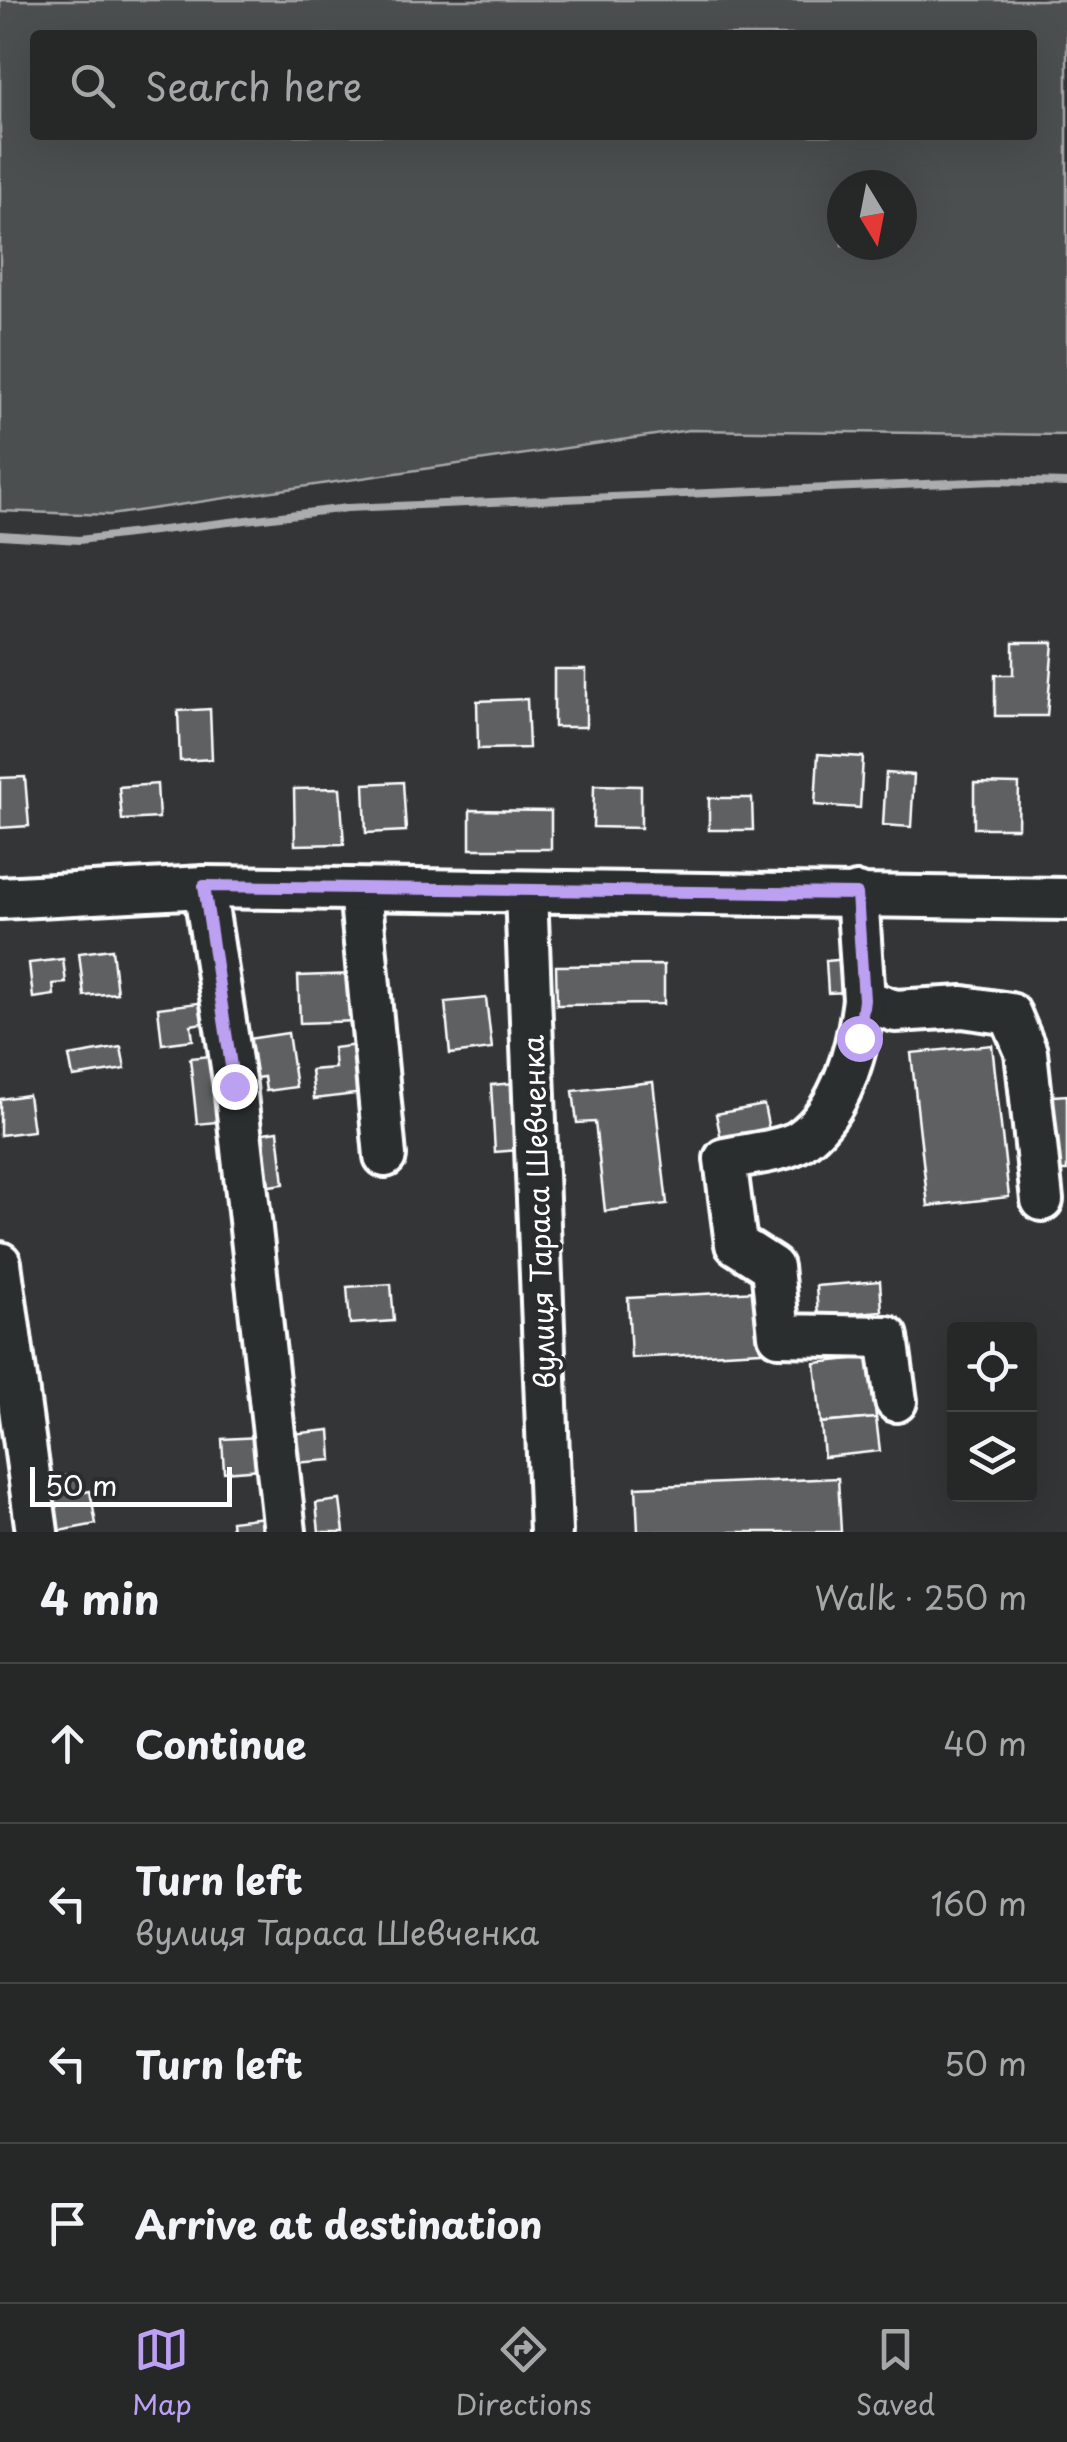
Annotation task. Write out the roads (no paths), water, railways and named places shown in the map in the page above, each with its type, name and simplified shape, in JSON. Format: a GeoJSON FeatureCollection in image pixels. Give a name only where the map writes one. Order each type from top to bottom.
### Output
{"type":"FeatureCollection","features":[{"type":"Feature","properties":{"kind":"street"},"geometry":{"type":"LineString","coordinates":[[204,886],[234,1086],[285,1532]]}},
{"type":"Feature","properties":{"kind":"street"},"geometry":{"type":"LineString","coordinates":[[0,898],[204,886],[1067,899]]}},
{"type":"Feature","properties":{"kind":"street"},"geometry":{"type":"LineString","coordinates":[[360,890],[385,1156]]}},
{"type":"Feature","properties":{"kind":"street","name":"вулиця Тараса Шевченка"},"geometry":{"type":"LineString","coordinates":[[526,892],[551,1532]]}},
{"type":"Feature","properties":{"kind":"street"},"geometry":{"type":"LineString","coordinates":[[857,894],[864,1000],[859,1038],[835,1100],[800,1141],[724,1159],[736,1244],[772,1267],[779,1335],[887,1337],[896,1401]]}},
{"type":"Feature","properties":{"kind":"street"},"geometry":{"type":"LineString","coordinates":[[864,1000],[895,1011],[964,1007],[1010,1014],[1026,1052],[1042,1200]]}},
{"type":"Feature","properties":{"kind":"street"},"geometry":{"type":"LineString","coordinates":[[0,1264],[38,1532]]}},
{"type":"Feature","properties":{"kind":"waterway"},"geometry":{"type":"LineString","coordinates":[[0,535],[79,540],[347,508],[996,481],[1067,483]]}}]}
